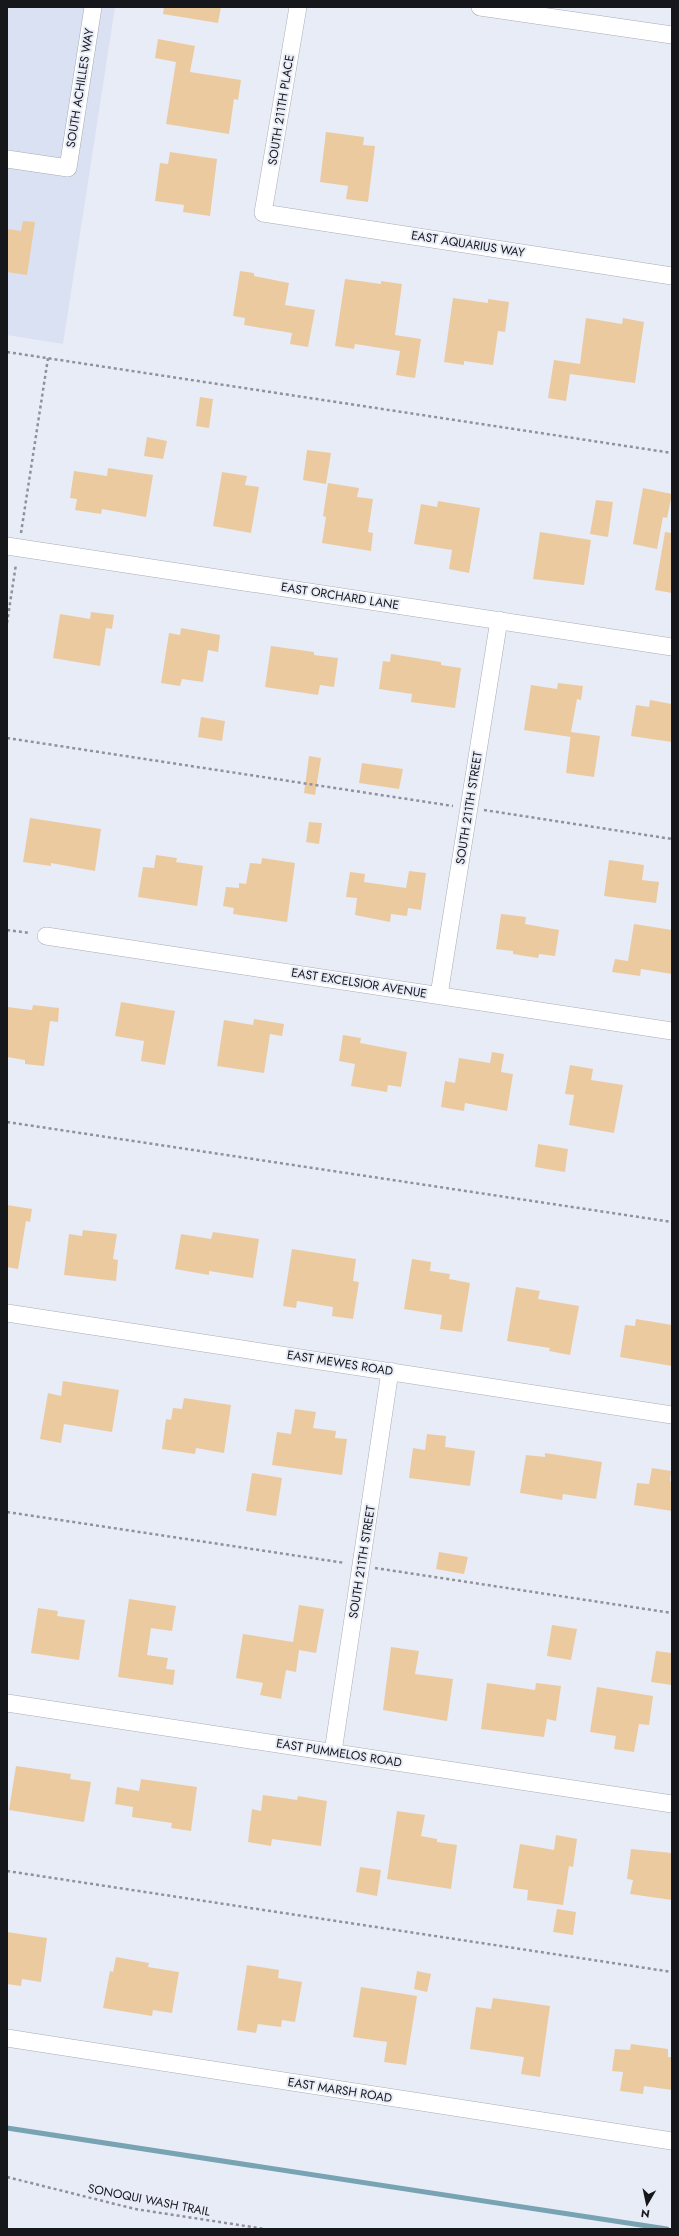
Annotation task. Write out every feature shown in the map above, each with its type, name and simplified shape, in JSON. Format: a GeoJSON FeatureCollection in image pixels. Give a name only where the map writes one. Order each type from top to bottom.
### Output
{"type":"FeatureCollection","features":[{"type":"Feature","properties":{"kind":"street","name":"SOUTH ACHILLES WAY"},"geometry":{"type":"LineString","coordinates":[[7,159],[68,168],[93,7]]}},
{"type":"Feature","properties":{"kind":"street","name":"SOUTH 211TH PLACE"},"geometry":{"type":"LineString","coordinates":[[264,212],[298,7]]}},
{"type":"Feature","properties":{"kind":"street"},"geometry":{"type":"LineString","coordinates":[[480,7],[672,35]]}},
{"type":"Feature","properties":{"kind":"street","name":"EAST AQUARIUS WAY"},"geometry":{"type":"LineString","coordinates":[[264,212],[672,276]]}},
{"type":"Feature","properties":{"kind":"street","name":"EAST ORCHARD LANE"},"geometry":{"type":"LineString","coordinates":[[13,547],[672,647]]}},
{"type":"Feature","properties":{"kind":"street","name":"SOUTH 211TH STREET"},"geometry":{"type":"LineString","coordinates":[[440,996],[499,620]]}},
{"type":"Feature","properties":{"kind":"street","name":"EAST EXCELSIOR AVENUE"},"geometry":{"type":"LineString","coordinates":[[46,936],[672,1030]]}},
{"type":"Feature","properties":{"kind":"street","name":"EAST MEWES ROAD"},"geometry":{"type":"LineString","coordinates":[[7,1313],[672,1415]]}},
{"type":"Feature","properties":{"kind":"street","name":"SOUTH 211TH STREET"},"geometry":{"type":"LineString","coordinates":[[333,1752],[390,1371]]}},
{"type":"Feature","properties":{"kind":"street","name":"EAST PUMMELOS ROAD"},"geometry":{"type":"LineString","coordinates":[[7,1703],[672,1804]]}},
{"type":"Feature","properties":{"kind":"street","name":"EAST MARSH ROAD"},"geometry":{"type":"LineString","coordinates":[[7,2038],[672,2141]]}},
{"type":"Feature","properties":{"kind":"path"},"geometry":{"type":"LineString","coordinates":[[7,352],[672,453]]}},
{"type":"Feature","properties":{"kind":"path"},"geometry":{"type":"LineString","coordinates":[[7,623],[13,547],[48,358]]}},
{"type":"Feature","properties":{"kind":"path"},"geometry":{"type":"LineString","coordinates":[[7,738],[672,839]]}},
{"type":"Feature","properties":{"kind":"path"},"geometry":{"type":"LineString","coordinates":[[7,930],[46,936]]}},
{"type":"Feature","properties":{"kind":"path"},"geometry":{"type":"LineString","coordinates":[[7,1122],[672,1222]]}},
{"type":"Feature","properties":{"kind":"path"},"geometry":{"type":"LineString","coordinates":[[7,1512],[672,1613]]}},
{"type":"Feature","properties":{"kind":"path"},"geometry":{"type":"LineString","coordinates":[[7,1871],[672,1972]]}},
{"type":"Feature","properties":{"kind":"path","name":"SONOQUI WASH TRAIL"},"geometry":{"type":"LineString","coordinates":[[7,2177],[135,2209],[265,2229]]}},
{"type":"Feature","properties":{"kind":"shaded area"},"geometry":{"type":"Polygon","coordinates":[[[7,7],[115,7],[63,344],[7,335],[7,7]]]}},
{"type":"Feature","properties":{"kind":"building"},"geometry":{"type":"Polygon","coordinates":[[[164,7],[221,7],[218,23],[163,14],[164,7]]]}},
{"type":"Feature","properties":{"kind":"building"},"geometry":{"type":"Polygon","coordinates":[[[158,39],[195,46],[190,72],[241,80],[238,100],[234,99],[229,134],[166,124],[176,62],[155,58],[158,39]]]}},
{"type":"Feature","properties":{"kind":"building"},"geometry":{"type":"Polygon","coordinates":[[[326,132],[364,137],[363,145],[375,146],[368,202],[346,199],[348,186],[320,182],[326,132]]]}},
{"type":"Feature","properties":{"kind":"building"},"geometry":{"type":"Polygon","coordinates":[[[170,152],[217,159],[210,216],[183,212],[184,205],[155,201],[160,163],[168,164],[170,152]]]}},
{"type":"Feature","properties":{"kind":"building"},"geometry":{"type":"Polygon","coordinates":[[[23,221],[35,222],[27,275],[7,272],[7,229],[21,231],[23,221]]]}},
{"type":"Feature","properties":{"kind":"building"},"geometry":{"type":"Polygon","coordinates":[[[240,271],[254,273],[254,276],[289,283],[285,305],[315,310],[308,347],[290,344],[292,333],[244,325],[245,318],[233,316],[240,271]]]}},
{"type":"Feature","properties":{"kind":"building"},"geometry":{"type":"Polygon","coordinates":[[[345,279],[381,284],[381,281],[402,284],[395,335],[421,339],[415,378],[396,375],[400,351],[355,344],[354,349],[335,346],[345,279]]]}},
{"type":"Feature","properties":{"kind":"building"},"geometry":{"type":"Polygon","coordinates":[[[453,298],[488,303],[488,299],[509,302],[505,332],[498,331],[493,365],[464,361],[464,365],[444,362],[453,298]]]}},
{"type":"Feature","properties":{"kind":"building"},"geometry":{"type":"Polygon","coordinates":[[[586,318],[622,324],[623,318],[644,322],[635,383],[570,374],[566,401],[548,398],[554,360],[580,364],[586,318]]]}},
{"type":"Feature","properties":{"kind":"building"},"geometry":{"type":"Polygon","coordinates":[[[200,397],[213,399],[209,428],[196,426],[200,397]]]}},
{"type":"Feature","properties":{"kind":"building"},"geometry":{"type":"Polygon","coordinates":[[[147,437],[167,441],[163,459],[144,456],[147,437]]]}},
{"type":"Feature","properties":{"kind":"building"},"geometry":{"type":"Polygon","coordinates":[[[307,450],[331,453],[326,484],[303,480],[307,450]]]}},
{"type":"Feature","properties":{"kind":"building"},"geometry":{"type":"Polygon","coordinates":[[[108,468],[153,475],[146,517],[102,509],[101,514],[75,510],[77,499],[70,498],[74,471],[107,476],[108,468]]]}},
{"type":"Feature","properties":{"kind":"building"},"geometry":{"type":"Polygon","coordinates":[[[222,472],[247,476],[245,485],[259,487],[251,533],[213,526],[222,472]]]}},
{"type":"Feature","properties":{"kind":"building"},"geometry":{"type":"Polygon","coordinates":[[[328,483],[359,488],[357,497],[373,499],[368,532],[373,533],[371,551],[322,543],[326,517],[323,516],[328,483]]]}},
{"type":"Feature","properties":{"kind":"building"},"geometry":{"type":"Polygon","coordinates":[[[643,488],[672,494],[667,518],[663,517],[657,549],[633,544],[643,488]]]}},
{"type":"Feature","properties":{"kind":"building"},"geometry":{"type":"Polygon","coordinates":[[[596,500],[613,502],[608,537],[590,534],[596,500]]]}},
{"type":"Feature","properties":{"kind":"building"},"geometry":{"type":"Polygon","coordinates":[[[438,501],[480,508],[469,573],[449,569],[452,550],[414,544],[421,504],[437,507],[438,501]]]}},
{"type":"Feature","properties":{"kind":"building"},"geometry":{"type":"Polygon","coordinates":[[[540,532],[591,540],[584,585],[533,579],[540,532]]]}},
{"type":"Feature","properties":{"kind":"building"},"geometry":{"type":"Polygon","coordinates":[[[665,532],[672,533],[672,593],[655,590],[665,532]]]}},
{"type":"Feature","properties":{"kind":"building"},"geometry":{"type":"Polygon","coordinates":[[[91,612],[114,615],[112,629],[106,628],[100,666],[53,658],[60,614],[90,619],[91,612]]]}},
{"type":"Feature","properties":{"kind":"building"},"geometry":{"type":"Polygon","coordinates":[[[181,628],[220,635],[218,652],[208,650],[203,682],[182,679],[180,686],[161,683],[169,633],[180,635],[181,628]]]}},
{"type":"Feature","properties":{"kind":"building"},"geometry":{"type":"Polygon","coordinates":[[[271,646],[314,652],[314,655],[338,658],[334,687],[320,685],[318,695],[265,687],[271,646]]]}},
{"type":"Feature","properties":{"kind":"building"},"geometry":{"type":"Polygon","coordinates":[[[391,654],[441,662],[441,665],[461,668],[455,708],[411,702],[412,694],[379,689],[383,661],[390,662],[391,654]]]}},
{"type":"Feature","properties":{"kind":"building"},"geometry":{"type":"Polygon","coordinates":[[[558,683],[583,686],[581,700],[577,699],[571,732],[600,736],[594,777],[566,773],[571,737],[524,730],[531,685],[557,689],[558,683]]]}},
{"type":"Feature","properties":{"kind":"building"},"geometry":{"type":"Polygon","coordinates":[[[650,700],[672,704],[672,742],[631,736],[636,705],[649,707],[650,700]]]}},
{"type":"Feature","properties":{"kind":"building"},"geometry":{"type":"Polygon","coordinates":[[[201,717],[225,721],[222,741],[198,737],[201,717]]]}},
{"type":"Feature","properties":{"kind":"building"},"geometry":{"type":"Polygon","coordinates":[[[309,756],[321,758],[315,795],[304,793],[309,756]]]}},
{"type":"Feature","properties":{"kind":"building"},"geometry":{"type":"Polygon","coordinates":[[[362,763],[403,769],[399,789],[359,783],[362,763]]]}},
{"type":"Feature","properties":{"kind":"building"},"geometry":{"type":"Polygon","coordinates":[[[30,818],[101,829],[95,871],[51,863],[51,866],[23,862],[30,818]]]}},
{"type":"Feature","properties":{"kind":"building"},"geometry":{"type":"Polygon","coordinates":[[[309,822],[322,823],[319,844],[306,842],[309,822]]]}},
{"type":"Feature","properties":{"kind":"building"},"geometry":{"type":"Polygon","coordinates":[[[156,855],[177,858],[176,862],[203,866],[197,906],[138,897],[143,867],[154,868],[156,855]]]}},
{"type":"Feature","properties":{"kind":"building"},"geometry":{"type":"Polygon","coordinates":[[[262,858],[295,863],[287,922],[233,914],[234,908],[223,906],[226,887],[239,888],[239,883],[246,884],[250,863],[261,864],[262,858]]]}},
{"type":"Feature","properties":{"kind":"building"},"geometry":{"type":"Polygon","coordinates":[[[609,860],[644,865],[642,880],[659,882],[656,903],[604,896],[609,860]]]}},
{"type":"Feature","properties":{"kind":"building"},"geometry":{"type":"Polygon","coordinates":[[[409,871],[426,873],[421,910],[408,908],[407,916],[391,914],[390,922],[355,915],[357,898],[346,897],[350,872],[365,874],[364,882],[406,888],[409,871]]]}},
{"type":"Feature","properties":{"kind":"building"},"geometry":{"type":"Polygon","coordinates":[[[501,914],[526,917],[525,924],[559,930],[555,956],[539,954],[538,958],[513,954],[513,951],[496,949],[501,914]]]}},
{"type":"Feature","properties":{"kind":"building"},"geometry":{"type":"Polygon","coordinates":[[[634,924],[672,930],[672,974],[641,969],[640,976],[612,972],[615,959],[628,961],[634,924]]]}},
{"type":"Feature","properties":{"kind":"building"},"geometry":{"type":"Polygon","coordinates":[[[121,1002],[175,1011],[165,1065],[141,1061],[144,1041],[115,1036],[121,1002]]]}},
{"type":"Feature","properties":{"kind":"building"},"geometry":{"type":"Polygon","coordinates":[[[33,1005],[59,1008],[58,1022],[50,1021],[44,1066],[25,1064],[25,1060],[7,1057],[7,1007],[32,1010],[33,1005]]]}},
{"type":"Feature","properties":{"kind":"building"},"geometry":{"type":"Polygon","coordinates":[[[254,1019],[284,1024],[282,1036],[270,1034],[264,1073],[217,1066],[224,1020],[253,1025],[254,1019]]]}},
{"type":"Feature","properties":{"kind":"building"},"geometry":{"type":"Polygon","coordinates":[[[343,1035],[361,1038],[360,1043],[407,1052],[401,1087],[388,1085],[387,1092],[351,1086],[355,1064],[339,1061],[343,1035]]]}},
{"type":"Feature","properties":{"kind":"building"},"geometry":{"type":"Polygon","coordinates":[[[492,1052],[504,1054],[501,1072],[513,1074],[507,1111],[465,1103],[464,1111],[441,1107],[445,1081],[455,1083],[459,1058],[490,1063],[492,1052]]]}},
{"type":"Feature","properties":{"kind":"building"},"geometry":{"type":"Polygon","coordinates":[[[570,1065],[593,1069],[591,1080],[623,1085],[614,1133],[569,1125],[574,1095],[565,1094],[570,1065]]]}},
{"type":"Feature","properties":{"kind":"building"},"geometry":{"type":"Polygon","coordinates":[[[538,1144],[568,1149],[565,1172],[535,1167],[538,1144]]]}},
{"type":"Feature","properties":{"kind":"building"},"geometry":{"type":"Polygon","coordinates":[[[7,1205],[32,1209],[30,1222],[26,1221],[18,1269],[7,1267],[7,1205]]]}},
{"type":"Feature","properties":{"kind":"building"},"geometry":{"type":"Polygon","coordinates":[[[83,1230],[117,1234],[113,1259],[118,1260],[116,1281],[64,1275],[69,1234],[82,1236],[83,1230]]]}},
{"type":"Feature","properties":{"kind":"building"},"geometry":{"type":"Polygon","coordinates":[[[213,1232],[259,1239],[253,1278],[209,1271],[209,1275],[175,1269],[181,1234],[211,1239],[213,1232]]]}},
{"type":"Feature","properties":{"kind":"building"},"geometry":{"type":"Polygon","coordinates":[[[292,1249],[356,1259],[353,1281],[359,1282],[353,1319],[332,1316],[333,1307],[297,1301],[296,1308],[283,1306],[292,1249]]]}},
{"type":"Feature","properties":{"kind":"building"},"geometry":{"type":"Polygon","coordinates":[[[412,1259],[431,1262],[430,1271],[450,1274],[449,1279],[470,1283],[462,1332],[440,1329],[442,1315],[404,1309],[412,1259]]]}},
{"type":"Feature","properties":{"kind":"building"},"geometry":{"type":"Polygon","coordinates":[[[516,1287],[540,1291],[538,1299],[579,1306],[570,1355],[549,1351],[550,1348],[507,1341],[516,1287]]]}},
{"type":"Feature","properties":{"kind":"building"},"geometry":{"type":"Polygon","coordinates":[[[636,1319],[672,1325],[672,1366],[620,1357],[625,1325],[635,1326],[636,1319]]]}},
{"type":"Feature","properties":{"kind":"building"},"geometry":{"type":"Polygon","coordinates":[[[63,1381],[119,1390],[112,1432],[64,1424],[61,1443],[40,1439],[48,1393],[61,1396],[63,1381]]]}},
{"type":"Feature","properties":{"kind":"building"},"geometry":{"type":"Polygon","coordinates":[[[184,1398],[231,1405],[224,1453],[196,1448],[195,1454],[162,1449],[166,1419],[171,1420],[173,1408],[182,1409],[184,1398]]]}},
{"type":"Feature","properties":{"kind":"building"},"geometry":{"type":"Polygon","coordinates":[[[295,1409],[316,1412],[313,1428],[336,1431],[335,1438],[347,1439],[342,1475],[272,1465],[277,1432],[291,1434],[295,1409]]]}},
{"type":"Feature","properties":{"kind":"building"},"geometry":{"type":"Polygon","coordinates":[[[427,1434],[446,1436],[445,1447],[475,1451],[470,1486],[409,1478],[413,1448],[425,1450],[427,1434]]]}},
{"type":"Feature","properties":{"kind":"building"},"geometry":{"type":"Polygon","coordinates":[[[545,1453],[602,1462],[596,1499],[563,1494],[562,1500],[520,1493],[526,1455],[545,1457],[545,1453]]]}},
{"type":"Feature","properties":{"kind":"building"},"geometry":{"type":"Polygon","coordinates":[[[652,1468],[671,1471],[670,1481],[672,1482],[672,1511],[634,1505],[637,1483],[649,1484],[652,1468]]]}},
{"type":"Feature","properties":{"kind":"building"},"geometry":{"type":"Polygon","coordinates":[[[252,1473],[282,1478],[276,1516],[246,1511],[252,1473]]]}},
{"type":"Feature","properties":{"kind":"building"},"geometry":{"type":"Polygon","coordinates":[[[439,1552],[468,1557],[464,1574],[436,1569],[439,1552]]]}},
{"type":"Feature","properties":{"kind":"building"},"geometry":{"type":"Polygon","coordinates":[[[129,1599],[176,1606],[172,1631],[151,1628],[147,1655],[168,1658],[166,1669],[175,1670],[173,1685],[118,1677],[129,1599]]]}},
{"type":"Feature","properties":{"kind":"building"},"geometry":{"type":"Polygon","coordinates":[[[299,1605],[324,1609],[316,1653],[299,1650],[296,1672],[286,1670],[281,1699],[260,1695],[263,1683],[236,1678],[243,1634],[293,1642],[299,1605]]]}},
{"type":"Feature","properties":{"kind":"building"},"geometry":{"type":"Polygon","coordinates":[[[38,1608],[58,1611],[57,1616],[85,1620],[79,1660],[31,1653],[38,1608]]]}},
{"type":"Feature","properties":{"kind":"building"},"geometry":{"type":"Polygon","coordinates":[[[552,1625],[577,1629],[571,1660],[547,1656],[552,1625]]]}},
{"type":"Feature","properties":{"kind":"building"},"geometry":{"type":"Polygon","coordinates":[[[391,1647],[419,1651],[415,1674],[453,1679],[447,1721],[383,1710],[391,1647]]]}},
{"type":"Feature","properties":{"kind":"building"},"geometry":{"type":"Polygon","coordinates":[[[656,1651],[672,1653],[672,1685],[651,1682],[656,1651]]]}},
{"type":"Feature","properties":{"kind":"building"},"geometry":{"type":"Polygon","coordinates":[[[487,1683],[535,1690],[536,1683],[561,1686],[556,1721],[547,1719],[544,1737],[481,1729],[487,1683]]]}},
{"type":"Feature","properties":{"kind":"building"},"geometry":{"type":"Polygon","coordinates":[[[597,1687],[653,1696],[649,1725],[639,1724],[634,1752],[614,1749],[616,1736],[590,1732],[597,1687]]]}},
{"type":"Feature","properties":{"kind":"building"},"geometry":{"type":"Polygon","coordinates":[[[16,1766],[71,1774],[70,1779],[91,1782],[84,1822],[9,1810],[16,1766]]]}},
{"type":"Feature","properties":{"kind":"building"},"geometry":{"type":"Polygon","coordinates":[[[141,1779],[197,1787],[191,1831],[171,1828],[172,1823],[132,1817],[133,1807],[115,1804],[117,1787],[139,1791],[141,1779]]]}},
{"type":"Feature","properties":{"kind":"building"},"geometry":{"type":"Polygon","coordinates":[[[263,1795],[297,1800],[298,1796],[327,1801],[321,1846],[272,1839],[271,1846],[248,1842],[252,1809],[261,1811],[263,1795]]]}},
{"type":"Feature","properties":{"kind":"building"},"geometry":{"type":"Polygon","coordinates":[[[397,1811],[425,1815],[421,1836],[437,1839],[437,1842],[457,1845],[451,1889],[387,1879],[397,1811]]]}},
{"type":"Feature","properties":{"kind":"building"},"geometry":{"type":"Polygon","coordinates":[[[556,1835],[577,1839],[573,1867],[569,1866],[563,1905],[527,1900],[528,1890],[513,1888],[520,1844],[554,1850],[556,1835]]]}},
{"type":"Feature","properties":{"kind":"building"},"geometry":{"type":"Polygon","coordinates":[[[631,1849],[672,1853],[672,1900],[630,1894],[633,1880],[627,1879],[631,1849]]]}},
{"type":"Feature","properties":{"kind":"building"},"geometry":{"type":"Polygon","coordinates":[[[360,1867],[381,1870],[377,1896],[356,1892],[360,1867]]]}},
{"type":"Feature","properties":{"kind":"building"},"geometry":{"type":"Polygon","coordinates":[[[557,1909],[576,1912],[573,1935],[553,1932],[557,1909]]]}},
{"type":"Feature","properties":{"kind":"building"},"geometry":{"type":"Polygon","coordinates":[[[7,1932],[47,1938],[41,1982],[22,1979],[21,1986],[7,1984],[7,1932]]]}},
{"type":"Feature","properties":{"kind":"building"},"geometry":{"type":"Polygon","coordinates":[[[116,1957],[149,1963],[148,1967],[179,1972],[172,2013],[153,2010],[152,2016],[103,2008],[110,1971],[113,1972],[116,1957]]]}},
{"type":"Feature","properties":{"kind":"building"},"geometry":{"type":"Polygon","coordinates":[[[247,1965],[279,1970],[278,1978],[302,1982],[295,2022],[282,2020],[281,2027],[258,2024],[256,2033],[237,2030],[247,1965]]]}},
{"type":"Feature","properties":{"kind":"building"},"geometry":{"type":"Polygon","coordinates":[[[417,1971],[431,1974],[427,1992],[414,1989],[417,1971]]]}},
{"type":"Feature","properties":{"kind":"building"},"geometry":{"type":"Polygon","coordinates":[[[361,1987],[417,1996],[406,2065],[384,2062],[387,2042],[353,2037],[361,1987]]]}},
{"type":"Feature","properties":{"kind":"building"},"geometry":{"type":"Polygon","coordinates":[[[493,1998],[550,2006],[540,2077],[521,2074],[524,2057],[470,2049],[476,2007],[491,2009],[493,1998]]]}},
{"type":"Feature","properties":{"kind":"building"},"geometry":{"type":"Polygon","coordinates":[[[631,2044],[668,2049],[668,2057],[672,2057],[672,2090],[644,2086],[643,2094],[620,2091],[623,2072],[612,2071],[615,2049],[630,2050],[631,2044]]]}},
{"type":"Feature","properties":{"kind":"waterway"},"geometry":{"type":"LineString","coordinates":[[7,2128],[667,2229]]}}]}
